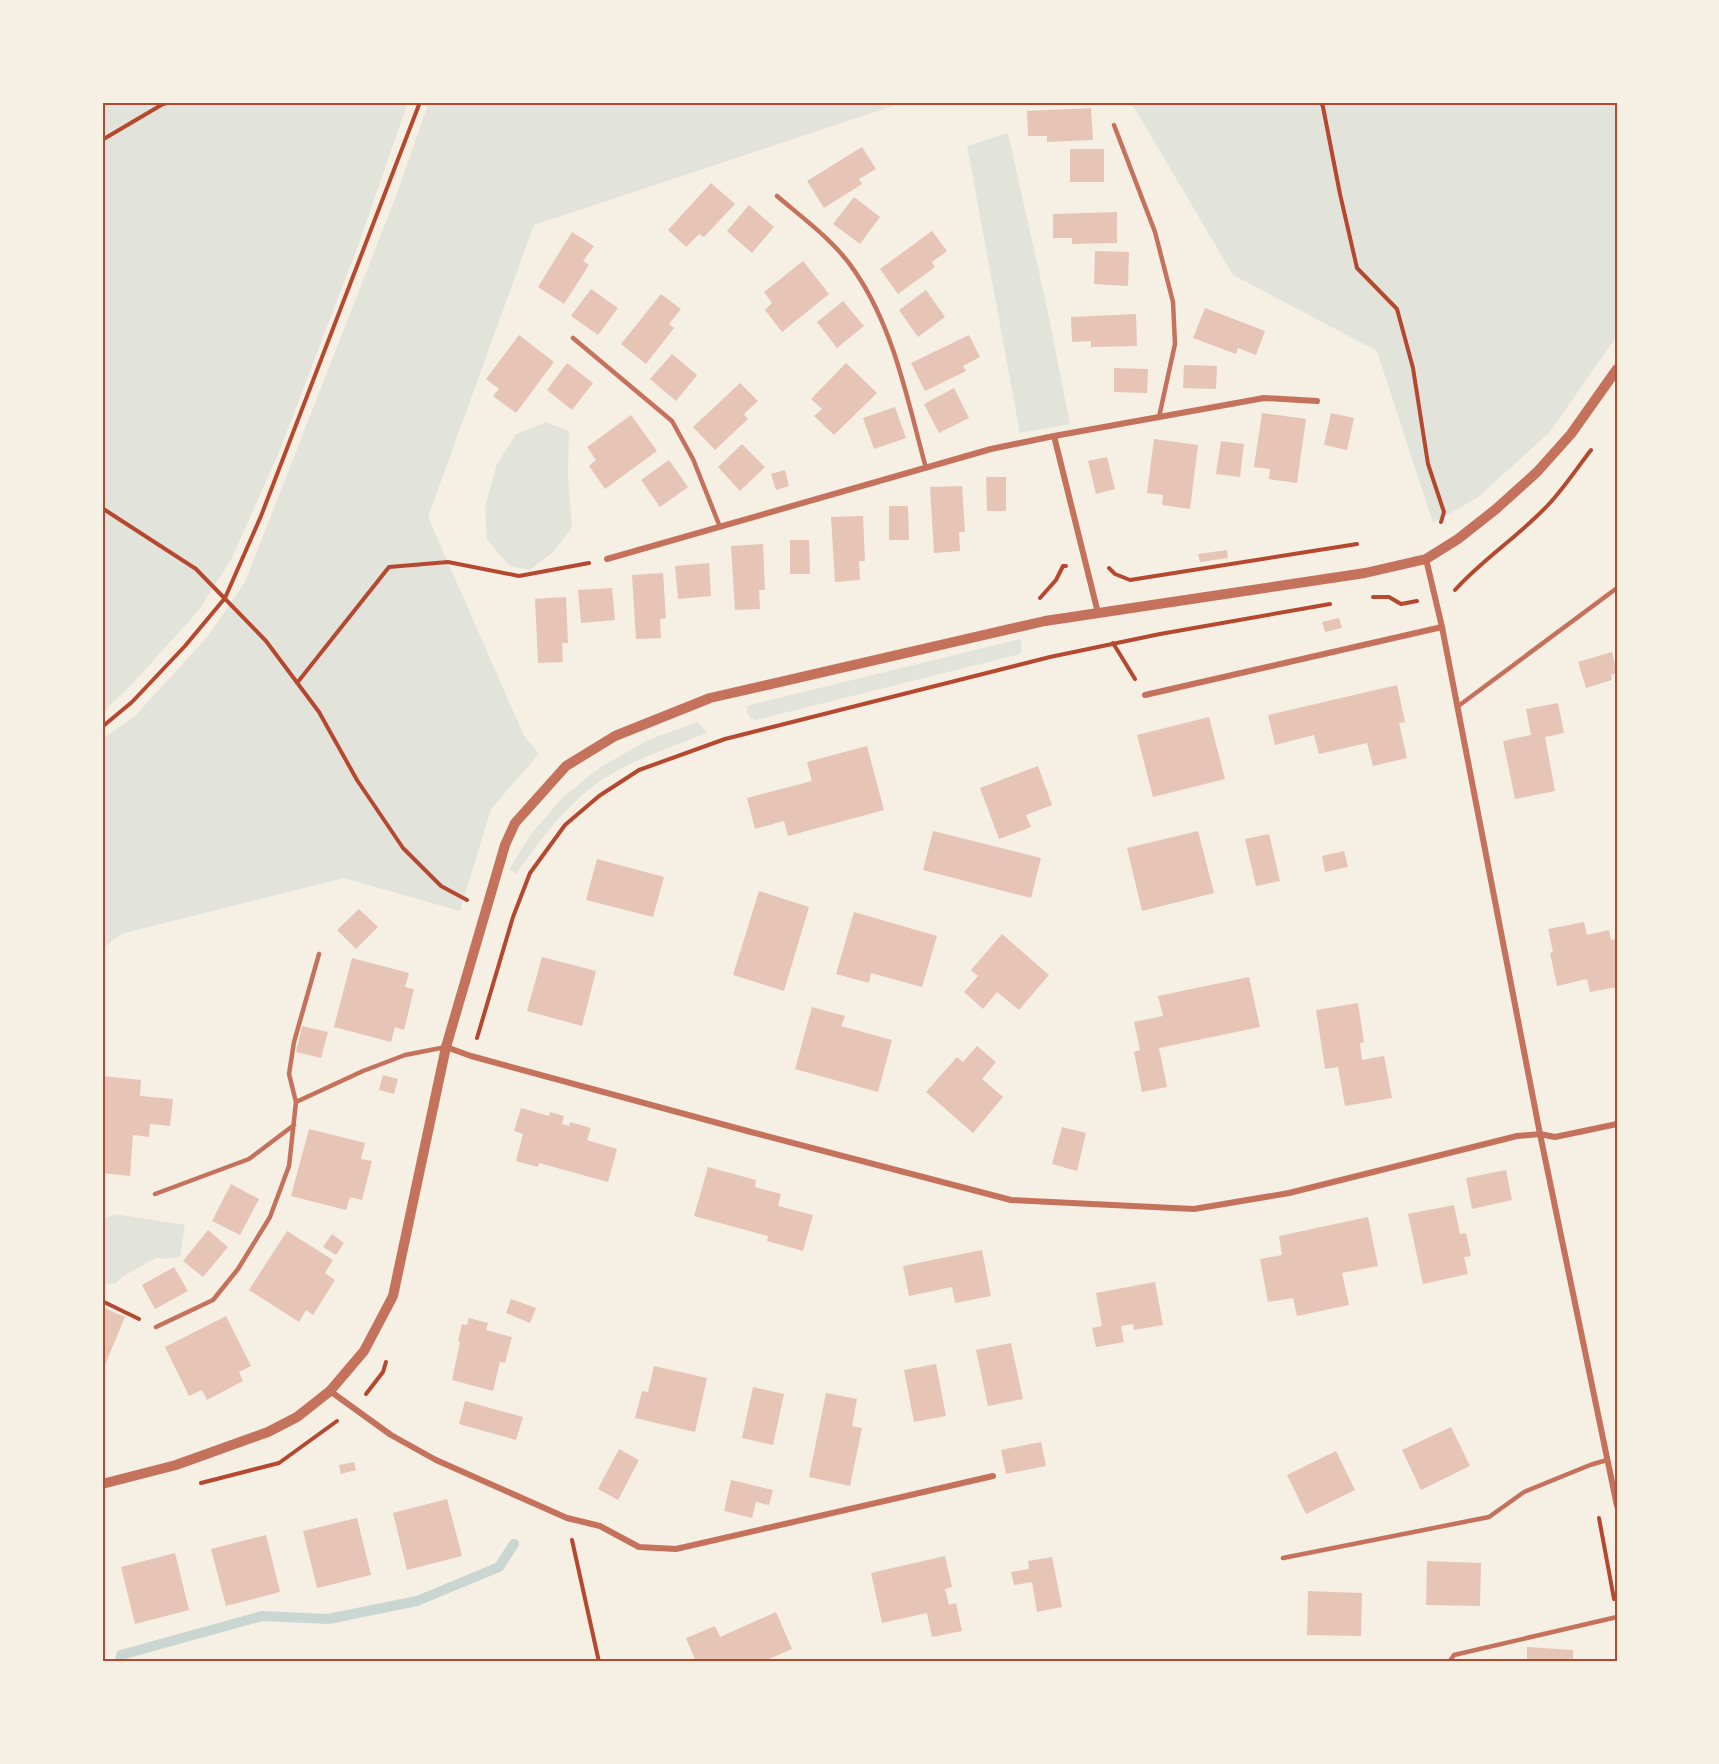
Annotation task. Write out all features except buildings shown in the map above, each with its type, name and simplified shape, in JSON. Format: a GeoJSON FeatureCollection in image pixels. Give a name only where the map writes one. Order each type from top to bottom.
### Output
{"type":"FeatureCollection","features":[{"type":"Feature","properties":{"kind":"street"},"geometry":{"type":"LineString","coordinates":[[102,1484],[176,1465],[268,1432],[297,1417],[330,1391],[364,1350],[393,1296],[446,1047],[505,845],[515,823],[566,766],[615,736],[710,698],[1045,621],[1365,573],[1426,559],[1458,539],[1537,472],[1571,434],[1617,369]]}},
{"type":"Feature","properties":{"kind":"street"},"geometry":{"type":"LineString","coordinates":[[607,560],[991,449],[1264,398],[1317,401]]}},
{"type":"Feature","properties":{"kind":"street"},"geometry":{"type":"LineString","coordinates":[[1054,436],[1098,613]]}},
{"type":"Feature","properties":{"kind":"street"},"geometry":{"type":"LineString","coordinates":[[1426,559],[1442,627],[1540,1134],[1617,1506]]}},
{"type":"Feature","properties":{"kind":"street"},"geometry":{"type":"LineString","coordinates":[[1145,695],[1442,627]]}},
{"type":"Feature","properties":{"kind":"street"},"geometry":{"type":"LineString","coordinates":[[446,1047],[471,1056],[1011,1200],[1194,1209],[1288,1193],[1517,1136],[1540,1134],[1555,1137],[1617,1124]]}},
{"type":"Feature","properties":{"kind":"street"},"geometry":{"type":"LineString","coordinates":[[330,1391],[391,1435],[436,1460],[567,1518],[600,1526],[639,1547],[676,1549],[993,1476]]}},
{"type":"Feature","properties":{"kind":"lane"},"geometry":{"type":"LineString","coordinates":[[1114,125],[1155,232],[1173,302],[1175,344],[1159,417]]}},
{"type":"Feature","properties":{"kind":"lane"},"geometry":{"type":"LineString","coordinates":[[777,196],[826,238],[856,272],[876,308],[898,368],[926,468]]}},
{"type":"Feature","properties":{"kind":"lane"},"geometry":{"type":"LineString","coordinates":[[573,338],[672,421],[693,459],[720,527]]}},
{"type":"Feature","properties":{"kind":"lane"},"geometry":{"type":"LineString","coordinates":[[1457,707],[1617,588]]}},
{"type":"Feature","properties":{"kind":"lane"},"geometry":{"type":"LineString","coordinates":[[156,1327],[213,1300],[238,1269],[270,1217],[289,1166],[296,1102],[289,1074],[294,1042],[319,954]]}},
{"type":"Feature","properties":{"kind":"lane"},"geometry":{"type":"LineString","coordinates":[[296,1102],[363,1071],[405,1055],[446,1047]]}},
{"type":"Feature","properties":{"kind":"lane"},"geometry":{"type":"LineString","coordinates":[[155,1194],[249,1159],[294,1125]]}},
{"type":"Feature","properties":{"kind":"lane"},"geometry":{"type":"LineString","coordinates":[[1283,1558],[1489,1517],[1524,1492],[1607,1460]]}},
{"type":"Feature","properties":{"kind":"lane"},"geometry":{"type":"LineString","coordinates":[[1449,1662],[1454,1655],[1617,1617]]}},
{"type":"Feature","properties":{"kind":"path"},"geometry":{"type":"LineString","coordinates":[[102,140],[163,104],[171,102]]}},
{"type":"Feature","properties":{"kind":"path"},"geometry":{"type":"LineString","coordinates":[[102,727],[132,702],[185,646],[225,598],[261,516],[419,102]]}},
{"type":"Feature","properties":{"kind":"path"},"geometry":{"type":"LineString","coordinates":[[1321,102],[1357,268],[1397,309],[1413,368],[1428,464],[1444,512],[1426,559]]}},
{"type":"Feature","properties":{"kind":"path"},"geometry":{"type":"LineString","coordinates":[[1371,597],[1389,597],[1401,604],[1454,592],[1470,573],[1542,512],[1592,449]]}},
{"type":"Feature","properties":{"kind":"path"},"geometry":{"type":"LineString","coordinates":[[102,508],[196,569],[266,641],[319,711],[357,780],[403,849],[441,886],[486,911]]}},
{"type":"Feature","properties":{"kind":"path"},"geometry":{"type":"LineString","coordinates":[[1040,598],[1056,580],[1063,566],[1103,561],[1115,574],[1130,580],[1357,544]]}},
{"type":"Feature","properties":{"kind":"path"},"geometry":{"type":"LineString","coordinates":[[297,683],[389,567],[448,562],[519,576],[607,560]]}},
{"type":"Feature","properties":{"kind":"path"},"geometry":{"type":"LineString","coordinates":[[471,1056],[513,916],[530,873],[565,825],[598,796],[639,770],[725,739],[1039,660],[1113,643],[1336,603]]}},
{"type":"Feature","properties":{"kind":"path"},"geometry":{"type":"LineString","coordinates":[[1113,643],[1145,695]]}},
{"type":"Feature","properties":{"kind":"path"},"geometry":{"type":"LineString","coordinates":[[102,1301],[156,1327]]}},
{"type":"Feature","properties":{"kind":"path"},"geometry":{"type":"LineString","coordinates":[[190,1486],[279,1463],[354,1410],[382,1372],[387,1361]]}},
{"type":"Feature","properties":{"kind":"path"},"geometry":{"type":"LineString","coordinates":[[567,1518],[598,1662]]}},
{"type":"Feature","properties":{"kind":"shaded area"},"geometry":{"type":"Polygon","coordinates":[[[102,102],[408,102],[359,243],[279,452],[231,560],[198,611],[134,682],[102,713],[102,102]]]}},
{"type":"Feature","properties":{"kind":"shaded area"},"geometry":{"type":"Polygon","coordinates":[[[429,102],[905,102],[534,225],[428,517],[524,736],[539,754],[491,809],[460,911],[344,878],[121,934],[102,949],[102,739],[135,716],[208,636],[245,582],[396,196],[429,102]]]}},
{"type":"Feature","properties":{"kind":"shaded area"},"geometry":{"type":"Polygon","coordinates":[[[1131,102],[1617,102],[1617,336],[1549,433],[1477,498],[1433,523],[1377,351],[1233,275],[1131,102]]]}},
{"type":"Feature","properties":{"kind":"shaded area"},"geometry":{"type":"Polygon","coordinates":[[[1008,133],[1070,424],[1020,433],[967,146],[1008,133]]]}},
{"type":"Feature","properties":{"kind":"shaded area"},"geometry":{"type":"Polygon","coordinates":[[[546,422],[569,431],[568,475],[572,528],[553,552],[530,570],[510,566],[487,540],[485,507],[497,464],[516,434],[546,422]]]}},
{"type":"Feature","properties":{"kind":"shaded area"},"geometry":{"type":"Polygon","coordinates":[[[1020,639],[1022,650],[1020,654],[756,720],[750,718],[747,712],[747,707],[750,705],[1020,639]]]}},
{"type":"Feature","properties":{"kind":"shaded area"},"geometry":{"type":"Polygon","coordinates":[[[697,722],[707,733],[632,764],[594,785],[569,807],[516,874],[509,869],[532,833],[563,797],[599,768],[648,740],[697,722]]]}},
{"type":"Feature","properties":{"kind":"shaded area"},"geometry":{"type":"Polygon","coordinates":[[[115,1214],[185,1225],[180,1257],[156,1258],[122,1277],[116,1283],[102,1285],[102,1220],[115,1214]]]}},
{"type":"Feature","properties":{"kind":"waterway"},"geometry":{"type":"LineString","coordinates":[[120,1662],[121,1655],[262,1616],[328,1619],[417,1601],[499,1567],[514,1544]]}}]}
